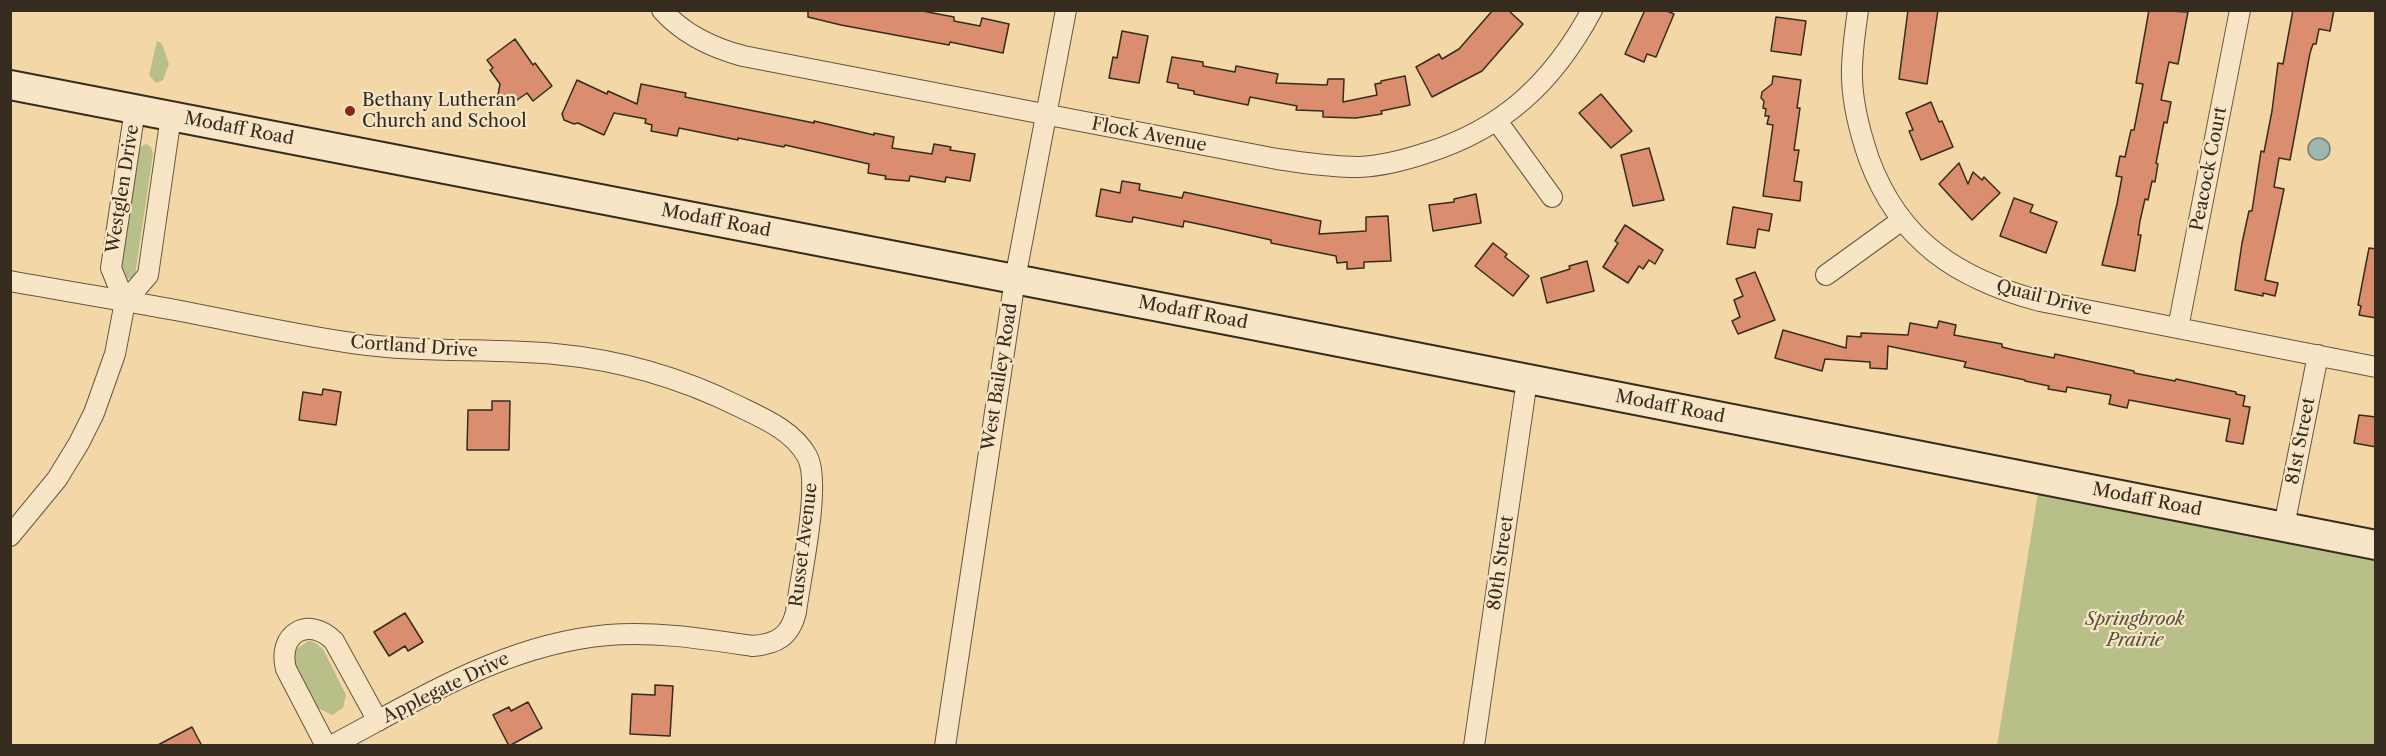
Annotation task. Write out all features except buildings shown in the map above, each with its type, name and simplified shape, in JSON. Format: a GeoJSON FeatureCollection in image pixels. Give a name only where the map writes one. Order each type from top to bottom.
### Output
{"type":"FeatureCollection","features":[{"type":"Feature","properties":{"kind":"street","name":"Flock Avenue"},"geometry":{"type":"LineString","coordinates":[[662,10],[680,27],[703,42],[743,57],[1288,161],[1322,166],[1361,167],[1400,162],[1448,147],[1497,121],[1532,93],[1552,72],[1575,42],[1592,10]]}},
{"type":"Feature","properties":{"kind":"street","name":"West Bailey Road"},"geometry":{"type":"LineString","coordinates":[[945,746],[1015,279],[1066,10]]}},
{"type":"Feature","properties":{"kind":"street","name":"Quail Drive"},"geometry":{"type":"LineString","coordinates":[[1858,10],[1852,78],[1855,108],[1862,139],[1877,179],[1902,220],[1920,241],[1962,270],[1992,286],[2040,301],[2376,367]]}},
{"type":"Feature","properties":{"kind":"street","name":"Peacock Court"},"geometry":{"type":"LineString","coordinates":[[2178,328],[2240,10]]}},
{"type":"Feature","properties":{"kind":"street","name":"Modaff Road"},"geometry":{"type":"LineString","coordinates":[[10,85],[2376,545]]}},
{"type":"Feature","properties":{"kind":"street","name":"Westglen Drive"},"geometry":{"type":"LineString","coordinates":[[135,109],[111,268],[125,302],[148,275],[171,116]]}},
{"type":"Feature","properties":{"kind":"street"},"geometry":{"type":"LineString","coordinates":[[1497,121],[1552,197]]}},
{"type":"Feature","properties":{"kind":"street"},"geometry":{"type":"LineString","coordinates":[[1826,275],[1902,220]]}},
{"type":"Feature","properties":{"kind":"street","name":"Cortland Drive"},"geometry":{"type":"LineString","coordinates":[[10,282],[354,343],[413,350],[557,354],[606,361],[651,371],[729,401],[775,423],[801,448]]}},
{"type":"Feature","properties":{"kind":"street"},"geometry":{"type":"LineString","coordinates":[[10,536],[57,479],[94,413],[118,342],[125,302]]}},
{"type":"Feature","properties":{"kind":"street","name":"81st Street"},"geometry":{"type":"LineString","coordinates":[[2284,526],[2318,355]]}},
{"type":"Feature","properties":{"kind":"street","name":"80th Street"},"geometry":{"type":"LineString","coordinates":[[1474,746],[1527,380]]}},
{"type":"Feature","properties":{"kind":"street","name":"Russet Avenue"},"geometry":{"type":"LineString","coordinates":[[780,640],[788,633],[796,612],[814,490],[808,458],[801,448]]}},
{"type":"Feature","properties":{"kind":"street"},"geometry":{"type":"LineString","coordinates":[[328,746],[286,669],[283,658],[284,647],[296,632],[315,629],[325,632],[334,641],[378,721]]}},
{"type":"Feature","properties":{"kind":"street","name":"Applegate Drive"},"geometry":{"type":"LineString","coordinates":[[328,746],[501,659],[555,644],[608,635],[646,634],[753,646],[780,640]]}},
{"type":"Feature","properties":{"kind":"green space"},"geometry":{"type":"Polygon","coordinates":[[[157,41],[162,44],[169,64],[163,80],[156,83],[149,75],[157,41]]]}},
{"type":"Feature","properties":{"kind":"green space"},"geometry":{"type":"Polygon","coordinates":[[[146,144],[151,147],[153,154],[135,275],[131,279],[120,275],[137,149],[146,144]]]}},
{"type":"Feature","properties":{"kind":"green space","name":"Springbrook Prairie"},"geometry":{"type":"Polygon","coordinates":[[[2038,493],[2375,560],[2375,745],[1997,746],[2038,493]]]}},
{"type":"Feature","properties":{"kind":"green space"},"geometry":{"type":"Polygon","coordinates":[[[308,641],[314,642],[323,649],[346,695],[343,708],[332,715],[318,708],[294,663],[295,650],[308,641]]]}},
{"type":"Feature","properties":{"kind":"shaded area"},"geometry":{"type":"Polygon","coordinates":[[[2319,138],[2327,141],[2330,149],[2327,157],[2319,160],[2311,157],[2308,149],[2311,141],[2319,138]]]}},
{"type":"Feature","properties":{"kind":"place","name":"Bethany Lutheran Church and School"},"geometry":{"type":"Point","coordinates":[350,111]}}]}
